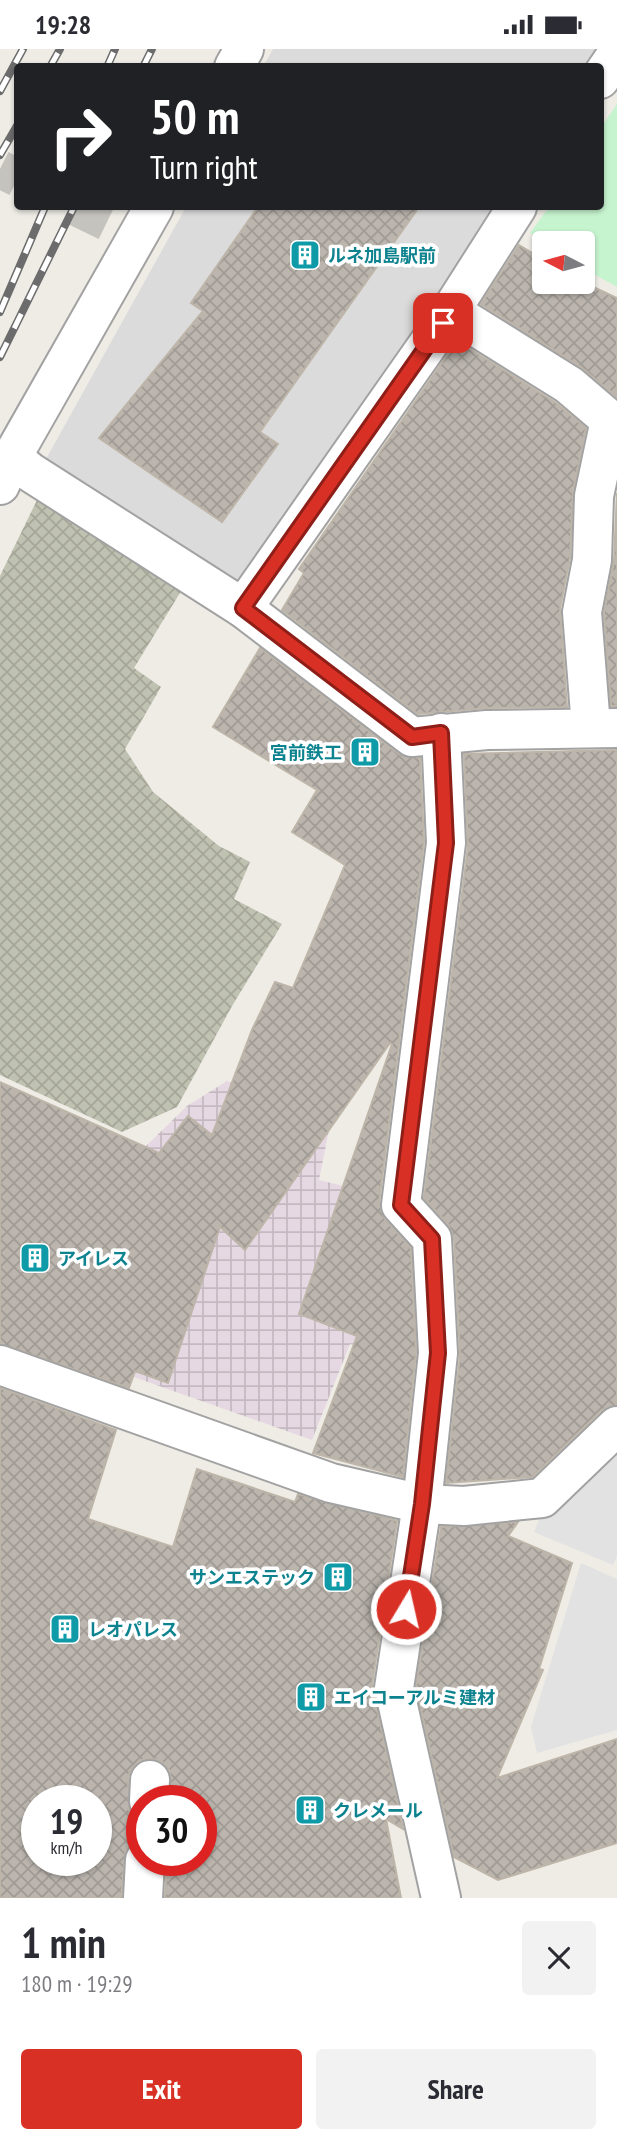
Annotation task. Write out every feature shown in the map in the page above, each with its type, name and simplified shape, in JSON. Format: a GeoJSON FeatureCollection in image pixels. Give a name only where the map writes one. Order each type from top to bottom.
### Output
{"type":"FeatureCollection","features":[{"type":"Feature","properties":{"kind":"street"},"geometry":{"type":"LineString","coordinates":[[604,73],[617,54]]}},
{"type":"Feature","properties":{"kind":"street"},"geometry":{"type":"LineString","coordinates":[[152,210],[6,471],[30,472],[243,608],[412,737],[441,733],[604,727],[582,612],[592,560],[594,496],[610,420],[569,385],[449,310]]}},
{"type":"Feature","properties":{"kind":"street"},"geometry":{"type":"LineString","coordinates":[[243,608],[515,210]]}},
{"type":"Feature","properties":{"kind":"street"},"geometry":{"type":"LineString","coordinates":[[441,733],[446,843],[401,1205],[432,1239],[438,1353],[422,1504],[394,1688],[441,1898]]}},
{"type":"Feature","properties":{"kind":"street"},"geometry":{"type":"LineString","coordinates":[[0,1365],[331,1483],[422,1504],[464,1506],[542,1499],[617,1426]]}},
{"type":"Feature","properties":{"kind":"street"},"geometry":{"type":"LineString","coordinates":[[143,1898],[144,1876]]}},
{"type":"Feature","properties":{"kind":"shaded area"},"geometry":{"type":"Polygon","coordinates":[[[273,49],[600,49],[590,63],[265,63],[273,49]]]}},
{"type":"Feature","properties":{"kind":"shaded area"},"geometry":{"type":"Polygon","coordinates":[[[184,210],[493,210],[239,591],[41,468],[184,210]]]}},
{"type":"Feature","properties":{"kind":"shaded area"},"geometry":{"type":"Polygon","coordinates":[[[39,496],[183,588],[134,668],[161,687],[125,749],[153,792],[219,846],[250,862],[234,899],[282,924],[232,1006],[177,1107],[122,1132],[0,1075],[0,576],[39,496]]]}},
{"type":"Feature","properties":{"kind":"shaded area"},"geometry":{"type":"Polygon","coordinates":[[[227,1081],[330,1125],[319,1180],[384,1196],[380,1218],[414,1236],[427,1365],[350,1344],[312,1440],[46,1346],[99,1192],[187,1106],[227,1081]]]}},
{"type":"Feature","properties":{"kind":"shaded area"},"geometry":{"type":"Polygon","coordinates":[[[617,1456],[617,1556],[613,1565],[534,1532],[544,1508],[617,1456]]]}},
{"type":"Feature","properties":{"kind":"shaded area"},"geometry":{"type":"Polygon","coordinates":[[[581,1563],[617,1579],[617,1730],[537,1753],[531,1727],[581,1563]]]}},
{"type":"Feature","properties":{"kind":"green space"},"geometry":{"type":"Polygon","coordinates":[[[617,104],[617,287],[595,275],[595,231],[530,233],[547,210],[604,210],[604,123],[617,104]]]}},
{"type":"Feature","properties":{"kind":"building"},"geometry":{"type":"Polygon","coordinates":[[[256,210],[417,210],[260,432],[278,444],[222,522],[99,438],[203,311],[191,303],[256,210]]]}},
{"type":"Feature","properties":{"kind":"building"},"geometry":{"type":"Polygon","coordinates":[[[519,245],[532,253],[532,294],[595,294],[595,288],[617,298],[617,397],[581,367],[481,304],[519,245]]]}},
{"type":"Feature","properties":{"kind":"building"},"geometry":{"type":"Polygon","coordinates":[[[457,341],[556,403],[586,428],[573,492],[570,558],[560,608],[567,707],[487,708],[418,714],[282,610],[304,573],[299,569],[457,341]]]}},
{"type":"Feature","properties":{"kind":"building"},"geometry":{"type":"Polygon","coordinates":[[[617,493],[617,706],[611,706],[604,613],[614,561],[617,493]]]}},
{"type":"Feature","properties":{"kind":"building"},"geometry":{"type":"Polygon","coordinates":[[[260,648],[399,754],[420,758],[424,842],[379,1203],[385,1219],[411,1248],[416,1352],[403,1477],[313,1453],[357,1336],[299,1314],[392,1044],[390,1043],[245,1250],[220,1227],[168,1383],[135,1371],[129,1388],[0,1344],[0,1082],[159,1153],[188,1116],[212,1135],[252,1030],[275,982],[293,988],[345,865],[292,832],[317,790],[213,727],[260,648]]]}},
{"type":"Feature","properties":{"kind":"building"},"geometry":{"type":"Polygon","coordinates":[[[617,750],[617,1405],[602,1410],[532,1477],[446,1483],[460,1355],[454,1238],[448,1224],[424,1198],[468,846],[464,754],[617,750]]]}},
{"type":"Feature","properties":{"kind":"building"},"geometry":{"type":"Polygon","coordinates":[[[0,1388],[116,1430],[88,1519],[173,1547],[197,1469],[295,1502],[298,1494],[397,1521],[372,1685],[403,1829],[386,1819],[401,1898],[165,1898],[166,1876],[217,1876],[217,1785],[170,1785],[170,1771],[161,1761],[150,1758],[139,1761],[131,1769],[128,1785],[126,1785],[126,1849],[121,1898],[0,1898],[0,1388]]]}},
{"type":"Feature","properties":{"kind":"building"},"geometry":{"type":"Polygon","coordinates":[[[518,1522],[508,1536],[572,1563],[539,1669],[543,1670],[497,1778],[617,1739],[617,1843],[498,1880],[454,1857],[416,1687],[441,1527],[518,1522]]]}},
{"type":"Feature","properties":{"kind":"tunnel"},"geometry":{"type":"LineString","coordinates":[[0,169],[14,176]]}},
{"type":"Feature","properties":{"kind":"tunnel"},"geometry":{"type":"LineString","coordinates":[[82,210],[107,222]]}},
{"type":"Feature","properties":{"kind":"railway"},"geometry":{"type":"LineString","coordinates":[[15,63],[23,49]]}},
{"type":"Feature","properties":{"kind":"railway"},"geometry":{"type":"LineString","coordinates":[[52,63],[60,49]]}},
{"type":"Feature","properties":{"kind":"railway"},"geometry":{"type":"LineString","coordinates":[[109,63],[115,49]]}},
{"type":"Feature","properties":{"kind":"railway"},"geometry":{"type":"LineString","coordinates":[[145,63],[152,49]]}},
{"type":"Feature","properties":{"kind":"railway"},"geometry":{"type":"LineString","coordinates":[[0,91],[14,65]]}},
{"type":"Feature","properties":{"kind":"railway"},"geometry":{"type":"LineString","coordinates":[[0,155],[14,131]]}},
{"type":"Feature","properties":{"kind":"railway"},"geometry":{"type":"LineString","coordinates":[[0,312],[44,210]]}},
{"type":"Feature","properties":{"kind":"railway"},"geometry":{"type":"LineString","coordinates":[[0,357],[73,210]]}},
{"type":"Feature","properties":{"kind":"place","name":"ルネ加島駅前"},"geometry":{"type":"Point","coordinates":[305,255]}},
{"type":"Feature","properties":{"kind":"place","name":"宮前鉄工"},"geometry":{"type":"Point","coordinates":[365,752]}},
{"type":"Feature","properties":{"kind":"place","name":"アイレス"},"geometry":{"type":"Point","coordinates":[35,1258]}},
{"type":"Feature","properties":{"kind":"place","name":"サンエステック"},"geometry":{"type":"Point","coordinates":[338,1577]}},
{"type":"Feature","properties":{"kind":"place","name":"レオパレス"},"geometry":{"type":"Point","coordinates":[65,1629]}},
{"type":"Feature","properties":{"kind":"place","name":"エイコーアルミ建材"},"geometry":{"type":"Point","coordinates":[311,1697]}},
{"type":"Feature","properties":{"kind":"place","name":"クレメール"},"geometry":{"type":"Point","coordinates":[310,1810]}},
{"type":"Feature","properties":{"kind":"route"},"geometry":{"type":"LineString","coordinates":[[406,1609],[422,1504],[438,1353],[432,1239],[401,1205],[446,843],[441,733],[412,737],[243,608],[419,353],[443,323]]}}]}
